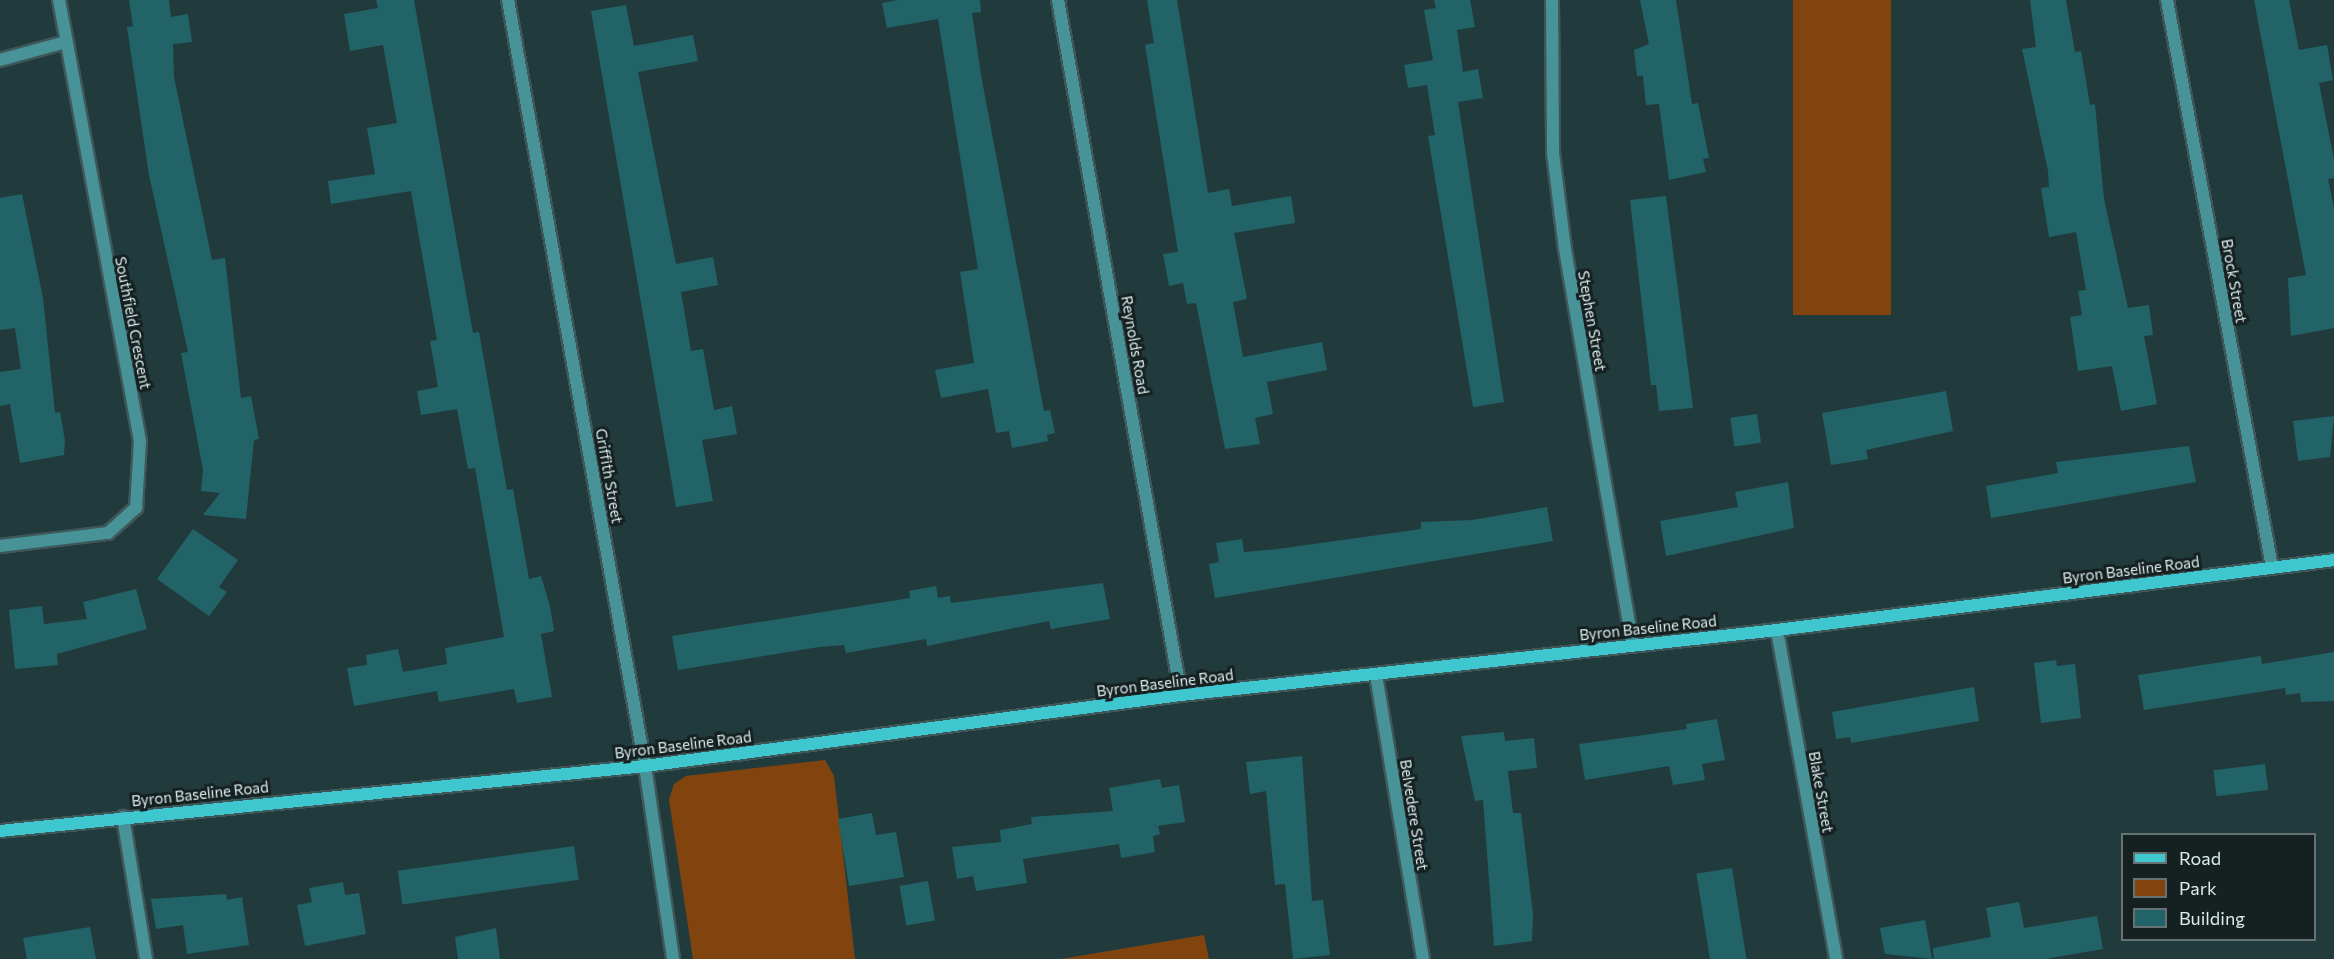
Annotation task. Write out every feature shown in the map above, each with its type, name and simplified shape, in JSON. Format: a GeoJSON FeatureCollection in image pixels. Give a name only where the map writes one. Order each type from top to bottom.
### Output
{"type":"FeatureCollection","features":[{"type":"Feature","properties":{"kind":"main road","name":"Byron Baseline Road"},"geometry":{"type":"LineString","coordinates":[[0,831],[645,766],[1181,695],[1376,675],[1632,644],[1777,630],[2334,560]]}},
{"type":"Feature","properties":{"kind":"street","name":"Southfield Crescent"},"geometry":{"type":"LineString","coordinates":[[0,546],[108,533],[136,508],[140,441],[59,0]]}},
{"type":"Feature","properties":{"kind":"street","name":"Griffith Street"},"geometry":{"type":"LineString","coordinates":[[508,0],[645,766],[673,959]]}},
{"type":"Feature","properties":{"kind":"street","name":"Reynolds Road"},"geometry":{"type":"LineString","coordinates":[[1058,0],[1181,695]]}},
{"type":"Feature","properties":{"kind":"street","name":"Stephen Street"},"geometry":{"type":"LineString","coordinates":[[1552,0],[1553,153],[1562,228],[1632,644]]}},
{"type":"Feature","properties":{"kind":"street","name":"Brock Street"},"geometry":{"type":"LineString","coordinates":[[2167,0],[2272,567]]}},
{"type":"Feature","properties":{"kind":"street"},"geometry":{"type":"LineString","coordinates":[[0,60],[66,42]]}},
{"type":"Feature","properties":{"kind":"street","name":"Blake Street"},"geometry":{"type":"LineString","coordinates":[[1777,630],[1836,959]]}},
{"type":"Feature","properties":{"kind":"street","name":"Belvedere Street"},"geometry":{"type":"LineString","coordinates":[[1376,675],[1423,959]]}},
{"type":"Feature","properties":{"kind":"street"},"geometry":{"type":"LineString","coordinates":[[123,817],[146,959]]}},
{"type":"Feature","properties":{"kind":"green space"},"geometry":{"type":"Polygon","coordinates":[[[1793,0],[1891,0],[1891,315],[1793,315],[1793,0]]]}},
{"type":"Feature","properties":{"kind":"green space"},"geometry":{"type":"Polygon","coordinates":[[[825,760],[834,776],[855,959],[693,959],[669,800],[674,784],[686,776],[825,760]]]}},
{"type":"Feature","properties":{"kind":"green space"},"geometry":{"type":"Polygon","coordinates":[[[1204,935],[1209,959],[1061,959],[1204,935]]]}},
{"type":"Feature","properties":{"kind":"building"},"geometry":{"type":"Polygon","coordinates":[[[129,0],[169,0],[171,17],[188,14],[192,42],[173,44],[174,77],[212,260],[225,258],[241,398],[251,396],[259,439],[254,440],[246,519],[203,515],[220,493],[201,491],[203,470],[181,353],[188,352],[149,175],[127,27],[133,26],[129,0]]]}},
{"type":"Feature","properties":{"kind":"building"},"geometry":{"type":"Polygon","coordinates":[[[376,0],[414,0],[473,333],[479,332],[507,490],[513,489],[529,579],[541,576],[550,606],[554,631],[541,634],[552,697],[517,703],[514,689],[439,702],[437,691],[354,706],[347,668],[367,665],[366,655],[398,649],[403,672],[447,664],[445,648],[504,637],[475,468],[468,469],[457,409],[421,415],[417,391],[438,387],[430,341],[437,340],[411,191],[331,204],[328,181],[375,174],[367,128],[397,123],[383,45],[350,51],[344,14],[378,8],[376,0]]]}},
{"type":"Feature","properties":{"kind":"building"},"geometry":{"type":"Polygon","coordinates":[[[898,0],[980,0],[981,12],[972,13],[981,75],[1044,411],[1050,410],[1055,433],[1047,435],[1048,441],[1012,448],[1009,431],[996,433],[988,389],[941,398],[935,370],[974,363],[960,272],[978,269],[938,19],[887,28],[882,3],[898,0]]]}},
{"type":"Feature","properties":{"kind":"building"},"geometry":{"type":"Polygon","coordinates":[[[1147,0],[1177,0],[1208,193],[1229,189],[1232,206],[1291,196],[1295,223],[1234,233],[1247,299],[1233,302],[1243,357],[1322,342],[1327,370],[1267,382],[1273,414],[1255,418],[1260,444],[1225,449],[1196,303],[1187,304],[1183,283],[1169,286],[1163,254],[1178,252],[1145,45],[1154,43],[1147,0]]]}},
{"type":"Feature","properties":{"kind":"building"},"geometry":{"type":"Polygon","coordinates":[[[1434,0],[1470,0],[1475,27],[1457,30],[1463,72],[1478,69],[1483,98],[1458,102],[1504,402],[1473,407],[1428,136],[1435,135],[1427,85],[1408,88],[1404,65],[1433,60],[1424,10],[1436,8],[1434,0]]]}},
{"type":"Feature","properties":{"kind":"building"},"geometry":{"type":"Polygon","coordinates":[[[1640,0],[1676,0],[1692,104],[1698,103],[1709,158],[1703,159],[1706,172],[1669,180],[1659,104],[1646,105],[1643,76],[1637,76],[1634,50],[1649,44],[1640,0]]]}},
{"type":"Feature","properties":{"kind":"building"},"geometry":{"type":"Polygon","coordinates":[[[2030,0],[2066,0],[2075,52],[2081,51],[2090,105],[2095,104],[2104,199],[2128,308],[2149,305],[2153,335],[2144,336],[2157,404],[2121,411],[2112,366],[2078,371],[2070,317],[2082,315],[2078,291],[2086,290],[2076,232],[2049,237],[2041,188],[2049,187],[2048,171],[2022,49],[2036,47],[2030,0]]]}},
{"type":"Feature","properties":{"kind":"building"},"geometry":{"type":"Polygon","coordinates":[[[2254,0],[2289,0],[2299,50],[2327,45],[2333,80],[2319,83],[2334,160],[2334,178],[2328,179],[2334,208],[2334,328],[2291,336],[2288,278],[2306,275],[2254,0]]]}},
{"type":"Feature","properties":{"kind":"building"},"geometry":{"type":"Polygon","coordinates":[[[626,5],[634,46],[693,35],[698,61],[638,72],[676,264],[713,257],[718,285],[681,292],[691,351],[703,349],[714,410],[732,406],[737,434],[702,440],[713,501],[676,507],[591,11],[626,5]]]}},
{"type":"Feature","properties":{"kind":"building"},"geometry":{"type":"Polygon","coordinates":[[[22,194],[43,298],[55,413],[60,412],[65,441],[64,455],[20,463],[10,404],[0,406],[0,372],[21,369],[15,328],[0,330],[0,198],[22,194]]]}},
{"type":"Feature","properties":{"kind":"building"},"geometry":{"type":"Polygon","coordinates":[[[1666,196],[1693,408],[1659,411],[1656,385],[1651,385],[1630,200],[1666,196]]]}},
{"type":"Feature","properties":{"kind":"building"},"geometry":{"type":"Polygon","coordinates":[[[1946,391],[1953,431],[1866,450],[1868,459],[1831,465],[1822,413],[1946,391]]]}},
{"type":"Feature","properties":{"kind":"building"},"geometry":{"type":"Polygon","coordinates":[[[1757,414],[1761,443],[1734,446],[1730,418],[1757,414]]]}},
{"type":"Feature","properties":{"kind":"building"},"geometry":{"type":"Polygon","coordinates":[[[2334,416],[2330,457],[2298,461],[2293,421],[2334,416]]]}},
{"type":"Feature","properties":{"kind":"building"},"geometry":{"type":"Polygon","coordinates":[[[2189,446],[2196,482],[1991,518],[1986,486],[2058,473],[2056,462],[2189,446]]]}},
{"type":"Feature","properties":{"kind":"building"},"geometry":{"type":"Polygon","coordinates":[[[1788,482],[1794,528],[1666,556],[1660,521],[1738,507],[1735,492],[1788,482]]]}},
{"type":"Feature","properties":{"kind":"building"},"geometry":{"type":"Polygon","coordinates":[[[1547,507],[1553,541],[1215,598],[1209,564],[1219,562],[1216,543],[1242,539],[1244,552],[1278,549],[1421,529],[1421,522],[1472,520],[1547,507]]]}},
{"type":"Feature","properties":{"kind":"building"},"geometry":{"type":"Polygon","coordinates":[[[193,529],[238,560],[219,587],[227,592],[209,616],[157,579],[193,529]]]}},
{"type":"Feature","properties":{"kind":"building"},"geometry":{"type":"Polygon","coordinates":[[[1103,583],[1110,619],[1051,629],[1049,621],[927,646],[926,639],[846,653],[844,645],[819,647],[678,670],[672,636],[910,598],[909,591],[936,586],[938,598],[950,596],[951,603],[1103,583]]]}},
{"type":"Feature","properties":{"kind":"building"},"geometry":{"type":"Polygon","coordinates":[[[136,589],[147,629],[57,654],[58,665],[15,669],[9,610],[42,606],[44,624],[87,619],[83,602],[136,589]]]}},
{"type":"Feature","properties":{"kind":"building"},"geometry":{"type":"Polygon","coordinates":[[[2334,652],[2334,701],[2301,702],[2300,693],[2286,695],[2285,688],[2144,710],[2138,675],[2261,656],[2262,664],[2334,652]]]}},
{"type":"Feature","properties":{"kind":"building"},"geometry":{"type":"Polygon","coordinates":[[[2056,660],[2057,666],[2075,664],[2081,718],[2041,723],[2034,663],[2056,660]]]}},
{"type":"Feature","properties":{"kind":"building"},"geometry":{"type":"Polygon","coordinates":[[[1974,687],[1979,721],[1851,743],[1850,737],[1836,739],[1832,712],[1974,687]]]}},
{"type":"Feature","properties":{"kind":"building"},"geometry":{"type":"Polygon","coordinates":[[[1717,719],[1725,760],[1702,764],[1705,780],[1673,785],[1669,766],[1585,780],[1579,744],[1687,729],[1686,724],[1717,719]]]}},
{"type":"Feature","properties":{"kind":"building"},"geometry":{"type":"Polygon","coordinates":[[[1504,732],[1505,741],[1534,738],[1537,768],[1508,771],[1513,813],[1521,813],[1533,915],[1532,941],[1494,946],[1483,800],[1475,801],[1461,736],[1504,732]]]}},
{"type":"Feature","properties":{"kind":"building"},"geometry":{"type":"Polygon","coordinates":[[[1302,756],[1312,901],[1323,900],[1330,955],[1293,959],[1285,884],[1275,885],[1266,791],[1250,794],[1246,762],[1302,756]]]}},
{"type":"Feature","properties":{"kind":"building"},"geometry":{"type":"Polygon","coordinates":[[[2265,764],[2268,790],[2217,796],[2213,770],[2265,764]]]}},
{"type":"Feature","properties":{"kind":"building"},"geometry":{"type":"Polygon","coordinates":[[[1160,779],[1162,788],[1179,785],[1185,822],[1158,826],[1160,834],[1153,836],[1155,852],[1121,858],[1119,844],[1023,859],[1027,883],[976,891],[973,876],[957,879],[952,847],[1001,842],[1000,830],[1032,824],[1031,817],[1113,811],[1109,788],[1160,779]]]}},
{"type":"Feature","properties":{"kind":"building"},"geometry":{"type":"Polygon","coordinates":[[[872,813],[876,835],[896,832],[904,877],[849,886],[838,819],[872,813]]]}},
{"type":"Feature","properties":{"kind":"building"},"geometry":{"type":"Polygon","coordinates":[[[574,846],[579,880],[402,904],[398,871],[574,846]]]}},
{"type":"Feature","properties":{"kind":"building"},"geometry":{"type":"Polygon","coordinates":[[[1732,868],[1746,959],[1710,959],[1696,874],[1732,868]]]}},
{"type":"Feature","properties":{"kind":"building"},"geometry":{"type":"Polygon","coordinates":[[[928,881],[935,920],[906,925],[899,886],[928,881]]]}},
{"type":"Feature","properties":{"kind":"building"},"geometry":{"type":"Polygon","coordinates":[[[343,882],[345,895],[359,893],[366,934],[305,946],[297,905],[312,902],[309,888],[343,882]]]}},
{"type":"Feature","properties":{"kind":"building"},"geometry":{"type":"Polygon","coordinates":[[[226,894],[227,900],[242,897],[249,945],[187,954],[183,925],[156,929],[151,899],[226,894]]]}},
{"type":"Feature","properties":{"kind":"building"},"geometry":{"type":"Polygon","coordinates":[[[2019,902],[2024,928],[2097,916],[2103,949],[2045,959],[1934,959],[1933,948],[1991,937],[1986,908],[2019,902]]]}},
{"type":"Feature","properties":{"kind":"building"},"geometry":{"type":"Polygon","coordinates":[[[1925,920],[1932,959],[1885,954],[1880,928],[1925,920]]]}},
{"type":"Feature","properties":{"kind":"building"},"geometry":{"type":"Polygon","coordinates":[[[90,927],[96,959],[27,959],[23,938],[90,927]]]}},
{"type":"Feature","properties":{"kind":"building"},"geometry":{"type":"Polygon","coordinates":[[[496,928],[500,959],[458,959],[455,937],[496,928]]]}}]}
